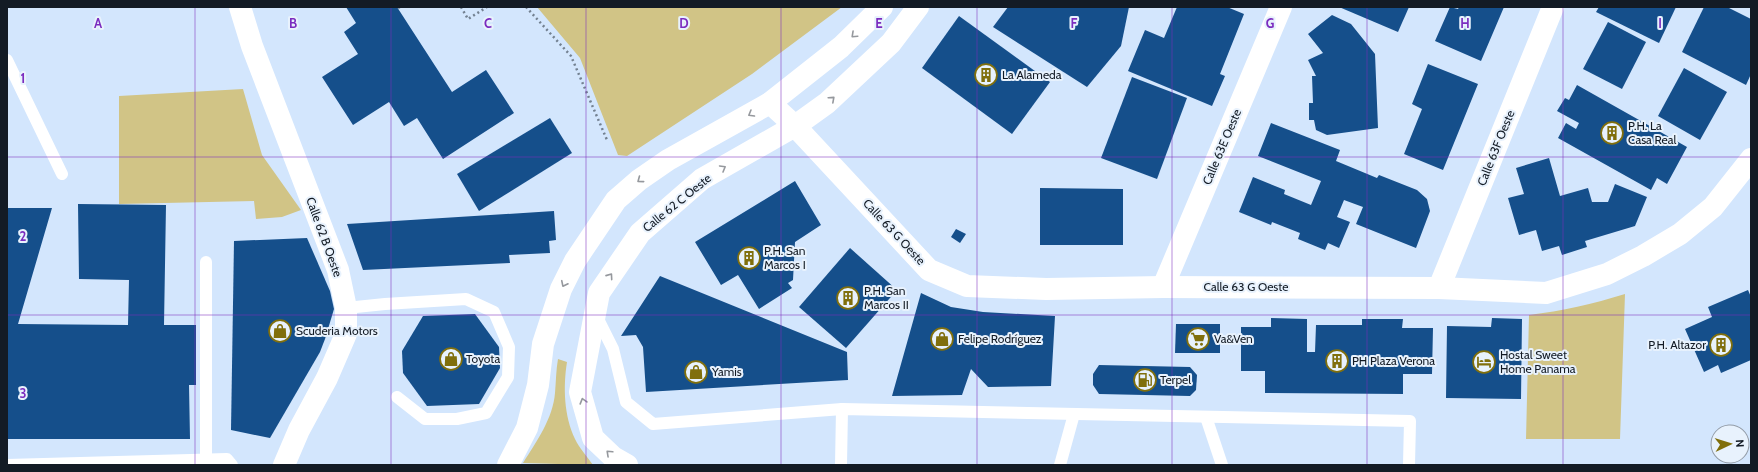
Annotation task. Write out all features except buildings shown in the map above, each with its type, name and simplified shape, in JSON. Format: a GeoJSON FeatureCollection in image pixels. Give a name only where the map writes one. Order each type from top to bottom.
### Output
{"type":"FeatureCollection","features":[{"type":"Feature","properties":{"kind":"street","name":"Calle 62 B Oeste"},"geometry":{"type":"LineString","coordinates":[[240,7],[254,53],[338,270],[346,308],[346,334],[327,378],[299,430],[284,465]]}},
{"type":"Feature","properties":{"kind":"street"},"geometry":{"type":"LineString","coordinates":[[508,465],[527,428],[538,385],[543,344],[561,289],[575,261],[616,200],[639,180],[668,160],[770,103],[841,47],[882,7]]}},
{"type":"Feature","properties":{"kind":"street","name":"Calle 62 C Oeste"},"geometry":{"type":"LineString","coordinates":[[627,465],[613,457],[593,438],[580,392],[599,293],[640,234],[702,180],[796,126],[828,103],[891,42],[918,7]]}},
{"type":"Feature","properties":{"kind":"street","name":"Calle 63E Oeste"},"geometry":{"type":"LineString","coordinates":[[1163,287],[1281,7]]}},
{"type":"Feature","properties":{"kind":"street","name":"Calle 63F Oeste"},"geometry":{"type":"LineString","coordinates":[[1439,288],[1553,7]]}},
{"type":"Feature","properties":{"kind":"street","name":"Calle 63 G Oeste"},"geometry":{"type":"LineString","coordinates":[[770,103],[796,126],[929,270],[966,286],[1046,289],[1163,287],[1439,288],[1546,293],[1607,274],[1643,256],[1680,234],[1713,207],[1751,159]]}},
{"type":"Feature","properties":{"kind":"lane"},"geometry":{"type":"LineString","coordinates":[[7,60],[62,174]]}},
{"type":"Feature","properties":{"kind":"lane"},"geometry":{"type":"LineString","coordinates":[[206,262],[206,460]]}},
{"type":"Feature","properties":{"kind":"lane"},"geometry":{"type":"LineString","coordinates":[[346,308],[466,299],[494,312],[509,347],[508,377],[486,413],[457,419],[425,419],[397,396]]}},
{"type":"Feature","properties":{"kind":"lane"},"geometry":{"type":"LineString","coordinates":[[595,312],[613,349],[626,402],[654,424],[842,409],[1410,421],[1409,465]]}},
{"type":"Feature","properties":{"kind":"lane"},"geometry":{"type":"LineString","coordinates":[[841,465],[842,409]]}},
{"type":"Feature","properties":{"kind":"lane"},"geometry":{"type":"LineString","coordinates":[[1060,465],[1074,414]]}},
{"type":"Feature","properties":{"kind":"lane"},"geometry":{"type":"LineString","coordinates":[[1206,417],[1222,465]]}},
{"type":"Feature","properties":{"kind":"lane"},"geometry":{"type":"LineString","coordinates":[[7,465],[227,459],[232,465]]}},
{"type":"Feature","properties":{"kind":"path"},"geometry":{"type":"LineString","coordinates":[[461,7],[468,18],[487,7]]}},
{"type":"Feature","properties":{"kind":"path"},"geometry":{"type":"LineString","coordinates":[[526,7],[571,56],[607,140]]}},
{"type":"Feature","properties":{"kind":"shaded area"},"geometry":{"type":"Polygon","coordinates":[[[537,7],[842,7],[752,74],[627,156],[618,155],[580,58],[537,7]]]}},
{"type":"Feature","properties":{"kind":"shaded area"},"geometry":{"type":"Polygon","coordinates":[[[243,89],[262,155],[301,210],[282,217],[256,219],[254,201],[119,204],[119,96],[243,89]]]}},
{"type":"Feature","properties":{"kind":"shaded area"},"geometry":{"type":"Polygon","coordinates":[[[1625,294],[1620,439],[1526,439],[1529,315],[1577,307],[1625,294]]]}},
{"type":"Feature","properties":{"kind":"shaded area"},"geometry":{"type":"Polygon","coordinates":[[[558,359],[567,362],[565,401],[571,430],[579,446],[593,465],[523,463],[548,420],[554,402],[558,359]]]}},
{"type":"Feature","properties":{"kind":"place","name":"La Alameda"},"geometry":{"type":"Point","coordinates":[986,75]}},
{"type":"Feature","properties":{"kind":"place","name":"P.H. La Casa Real"},"geometry":{"type":"Point","coordinates":[1612,133]}},
{"type":"Feature","properties":{"kind":"place","name":"P.H. San Marcos I"},"geometry":{"type":"Point","coordinates":[749,258]}},
{"type":"Feature","properties":{"kind":"place","name":"P.H. San Marcos II"},"geometry":{"type":"Point","coordinates":[848,298]}},
{"type":"Feature","properties":{"kind":"place","name":"Scuderia Motors"},"geometry":{"type":"Point","coordinates":[280,331]}},
{"type":"Feature","properties":{"kind":"place","name":"Felipe Rodríguez"},"geometry":{"type":"Point","coordinates":[942,339]}},
{"type":"Feature","properties":{"kind":"place","name":"Va&Ven"},"geometry":{"type":"Point","coordinates":[1198,339]}},
{"type":"Feature","properties":{"kind":"place","name":"P.H. Altazor"},"geometry":{"type":"Point","coordinates":[1721,345]}},
{"type":"Feature","properties":{"kind":"place","name":"Toyota"},"geometry":{"type":"Point","coordinates":[451,359]}},
{"type":"Feature","properties":{"kind":"place","name":"PH Plaza Verona"},"geometry":{"type":"Point","coordinates":[1337,361]}},
{"type":"Feature","properties":{"kind":"place","name":"Hostal Sweet Home Panama"},"geometry":{"type":"Point","coordinates":[1484,362]}},
{"type":"Feature","properties":{"kind":"place","name":"Yamis"},"geometry":{"type":"Point","coordinates":[696,372]}},
{"type":"Feature","properties":{"kind":"place","name":"Terpel"},"geometry":{"type":"Point","coordinates":[1145,380]}}]}
